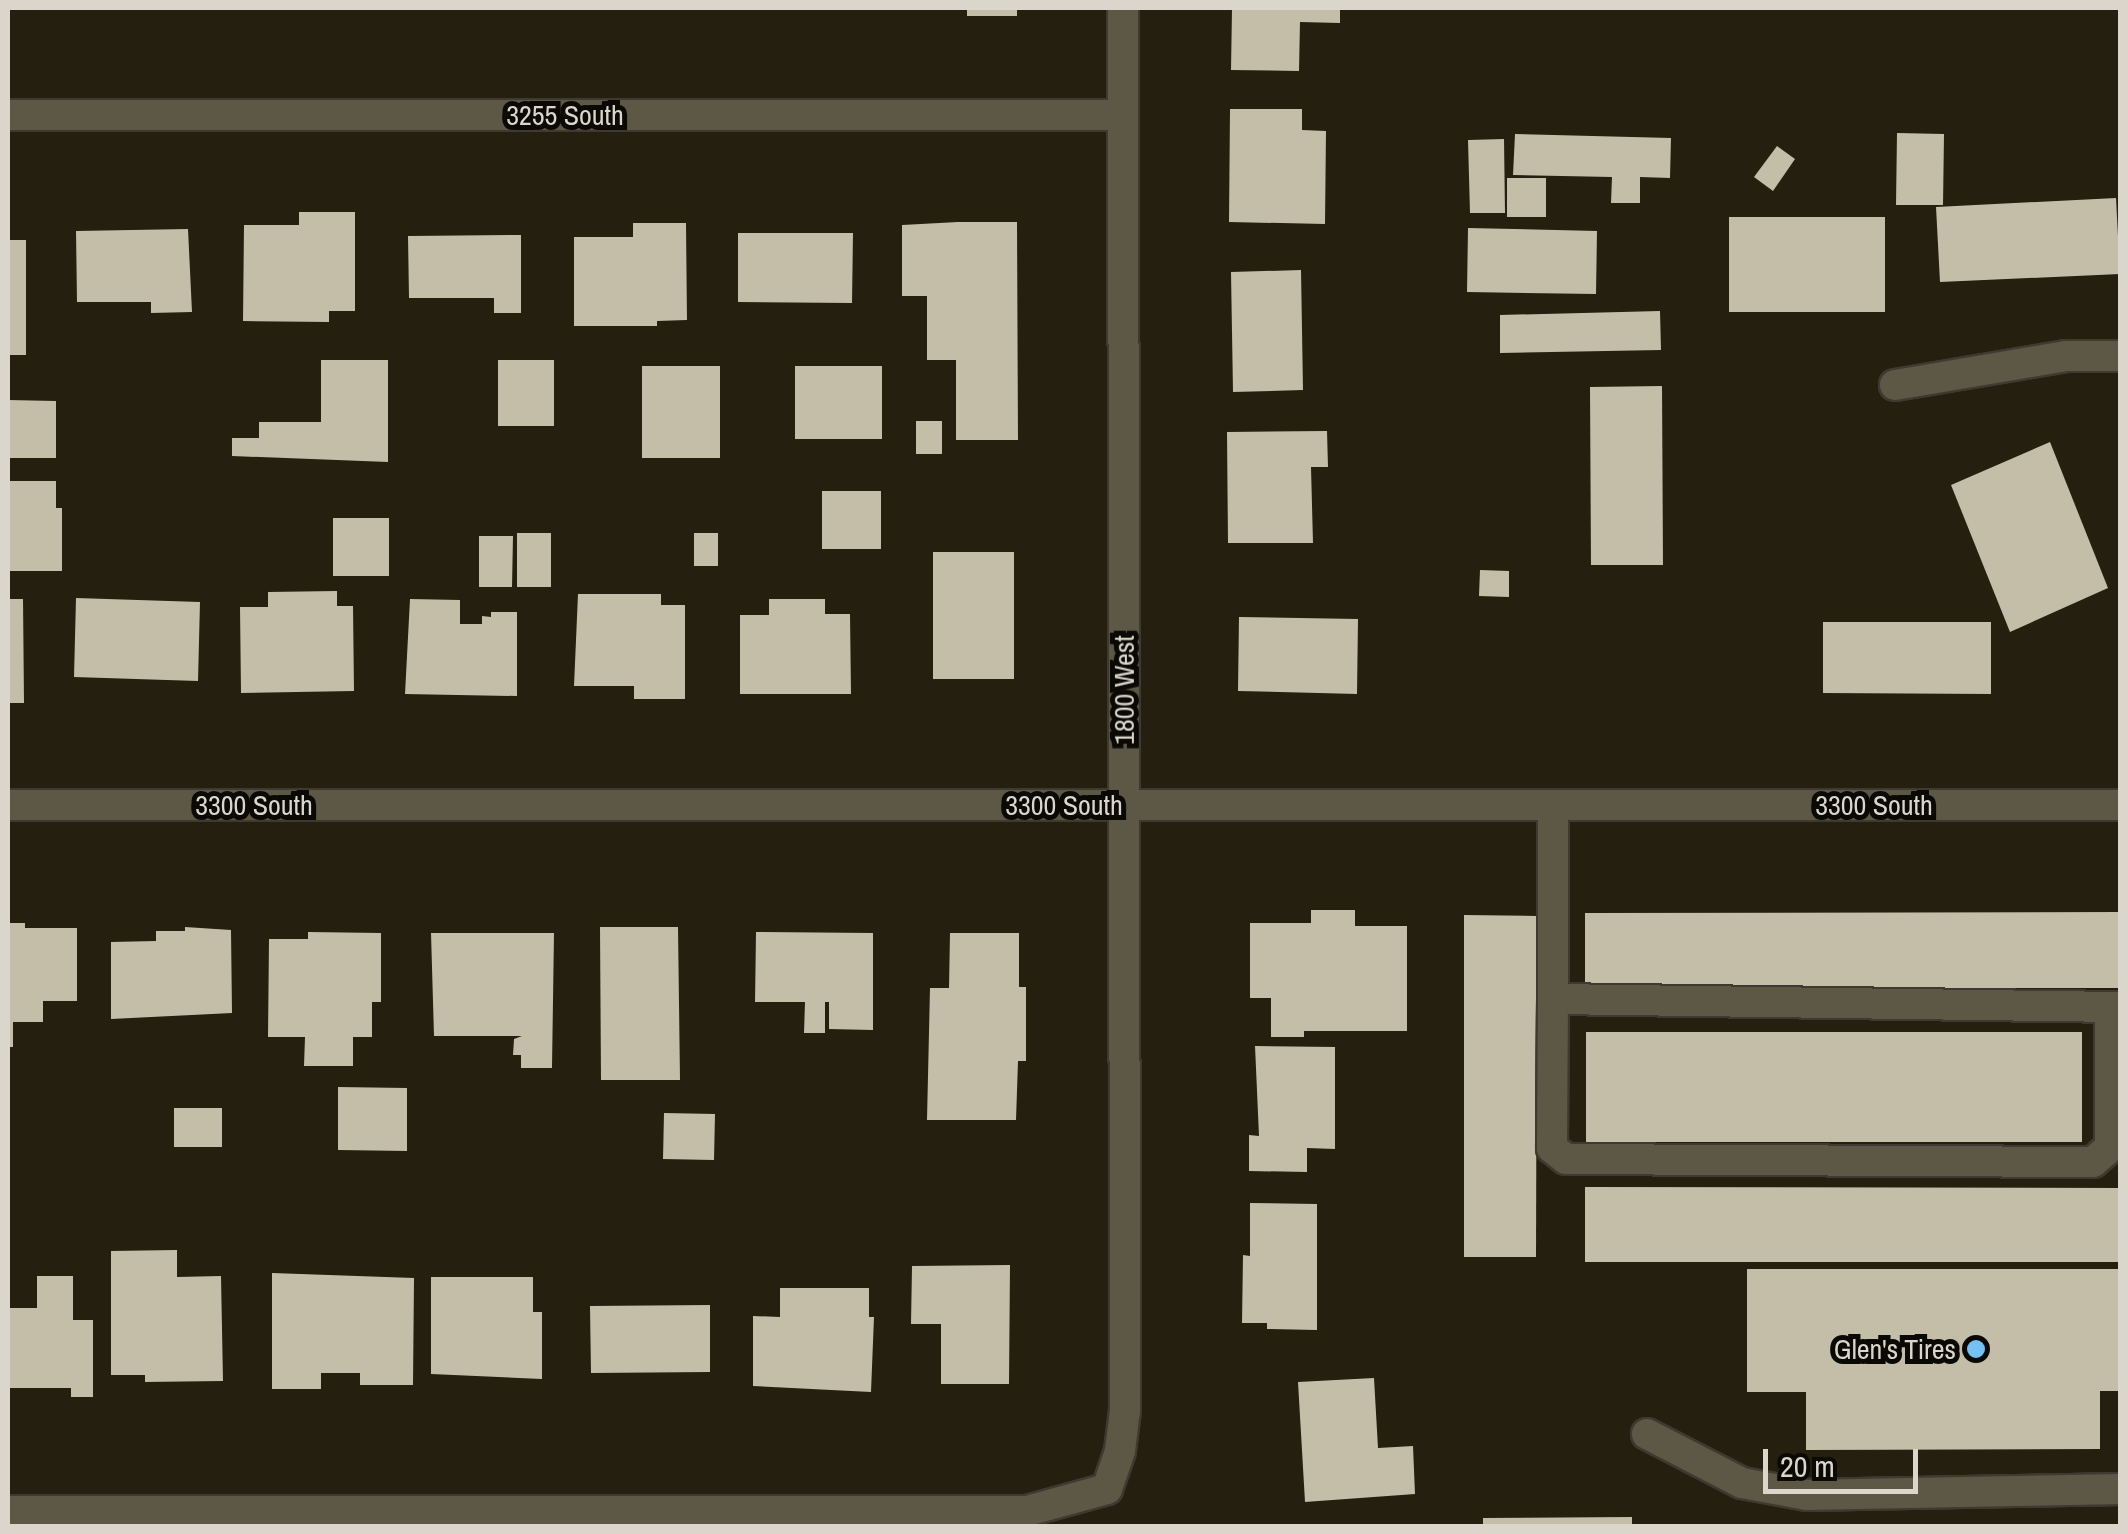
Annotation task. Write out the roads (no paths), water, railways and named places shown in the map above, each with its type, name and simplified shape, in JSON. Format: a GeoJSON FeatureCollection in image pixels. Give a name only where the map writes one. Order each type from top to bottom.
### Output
{"type":"FeatureCollection","features":[{"type":"Feature","properties":{"kind":"street","name":"1800 West"},"geometry":{"type":"LineString","coordinates":[[8,1511],[1027,1511],[1107,1490],[1118,1461],[1125,1412],[1123,8]]}},
{"type":"Feature","properties":{"kind":"street","name":"3255 South"},"geometry":{"type":"LineString","coordinates":[[8,114],[1123,116]]}},
{"type":"Feature","properties":{"kind":"street"},"geometry":{"type":"LineString","coordinates":[[1895,385],[2066,356],[2120,356]]}},
{"type":"Feature","properties":{"kind":"street","name":"3300 South"},"geometry":{"type":"LineString","coordinates":[[8,805],[2120,806]]}},
{"type":"Feature","properties":{"kind":"street"},"geometry":{"type":"LineString","coordinates":[[1553,806],[1552,1148],[1566,1158],[2094,1162],[2110,1146],[2115,1006],[1553,999]]}},
{"type":"Feature","properties":{"kind":"street"},"geometry":{"type":"LineString","coordinates":[[1648,1434],[1742,1482],[1807,1496],[2120,1489]]}},
{"type":"Feature","properties":{"kind":"place","name":"Glen's Tires"},"geometry":{"type":"Point","coordinates":[1976,1349]}}]}
